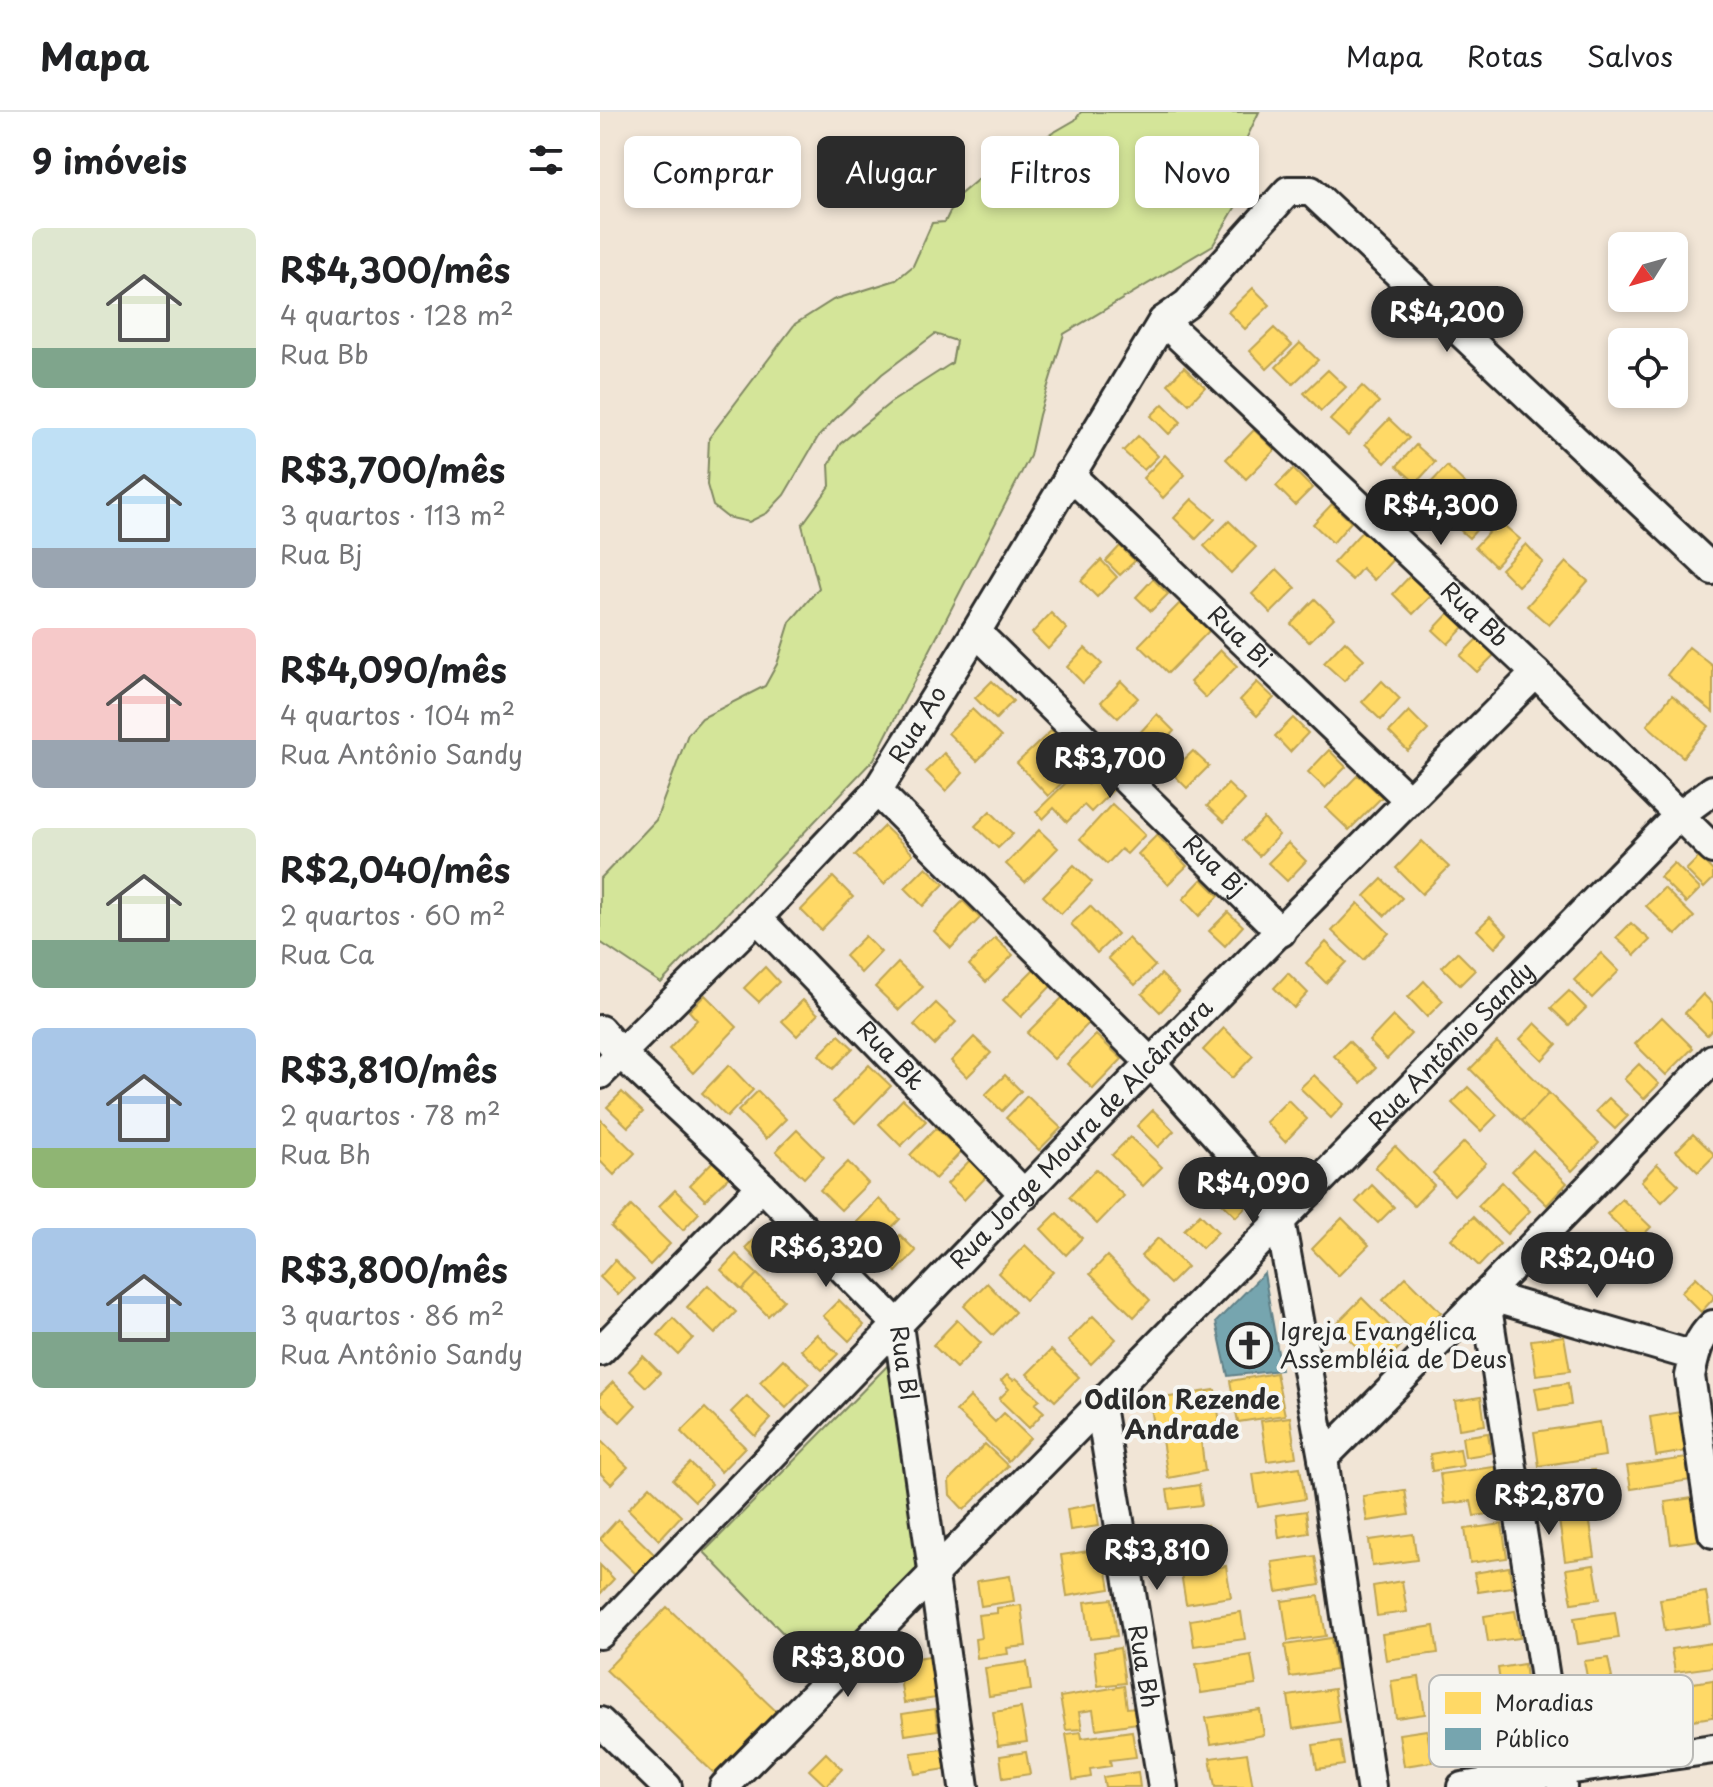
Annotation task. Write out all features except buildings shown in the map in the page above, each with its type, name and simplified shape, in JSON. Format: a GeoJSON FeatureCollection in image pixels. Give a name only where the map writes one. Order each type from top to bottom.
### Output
{"type":"FeatureCollection","features":[{"type":"Feature","properties":{"kind":"street","name":"Rua Ao"},"geometry":{"type":"LineString","coordinates":[[600,1074],[757,918],[877,791],[1163,321],[1187,304],[1288,191],[1311,191],[1713,570]]}},
{"type":"Feature","properties":{"kind":"street","name":"Rua Bb"},"geometry":{"type":"LineString","coordinates":[[1163,321],[1536,673],[1713,849]]}},
{"type":"Feature","properties":{"kind":"street","name":"Rua Bi"},"geometry":{"type":"LineString","coordinates":[[1069,474],[1409,800]]}},
{"type":"Feature","properties":{"kind":"street","name":"Rua Bj"},"geometry":{"type":"LineString","coordinates":[[976,632],[1281,932]]}},
{"type":"Feature","properties":{"kind":"street","name":"Rua Jorge Moura de Alcântara"},"geometry":{"type":"LineString","coordinates":[[600,1634],[1536,673]]}},
{"type":"Feature","properties":{"kind":"street","name":"Rua Antônio Sandy"},"geometry":{"type":"LineString","coordinates":[[724,1787],[1679,815],[1713,790]]}},
{"type":"Feature","properties":{"kind":"street"},"geometry":{"type":"LineString","coordinates":[[877,791],[1152,1064],[1263,1187],[1280,1220],[1323,1458],[1371,1787]]}},
{"type":"Feature","properties":{"kind":"street","name":"Rua Bk"},"geometry":{"type":"LineString","coordinates":[[757,918],[1025,1195]]}},
{"type":"Feature","properties":{"kind":"street","name":"Rua Bl"},"geometry":{"type":"LineString","coordinates":[[600,1030],[620,1053],[762,1186],[898,1325],[964,1787]]}},
{"type":"Feature","properties":{"kind":"street"},"geometry":{"type":"LineString","coordinates":[[1323,1458],[1713,1059]]}},
{"type":"Feature","properties":{"kind":"street"},"geometry":{"type":"LineString","coordinates":[[600,1351],[762,1186]]}},
{"type":"Feature","properties":{"kind":"street"},"geometry":{"type":"LineString","coordinates":[[1485,1295],[1694,1356]]}},
{"type":"Feature","properties":{"kind":"street"},"geometry":{"type":"LineString","coordinates":[[1485,1295],[1544,1675]]}},
{"type":"Feature","properties":{"kind":"street"},"geometry":{"type":"LineString","coordinates":[[1713,1325],[1702,1335],[1690,1376],[1713,1533]]}},
{"type":"Feature","properties":{"kind":"street","name":"Rua Bh"},"geometry":{"type":"LineString","coordinates":[[1100,1406],[1163,1787]]}},
{"type":"Feature","properties":{"kind":"street"},"geometry":{"type":"LineString","coordinates":[[600,1722],[667,1787]]}},
{"type":"Feature","properties":{"kind":"street"},"geometry":{"type":"LineString","coordinates":[[1693,1753],[1713,1749]]}},
{"type":"Feature","properties":{"kind":"street"},"geometry":{"type":"LineString","coordinates":[[1462,1787],[1560,1779],[1621,1767]]}},
{"type":"Feature","properties":{"kind":"green space"},"geometry":{"type":"Polygon","coordinates":[[[1081,112],[1259,112],[1248,136],[1135,136],[1135,208],[1235,208],[1213,245],[1064,334],[1030,456],[874,759],[661,983],[600,942],[600,879],[656,820],[688,734],[702,718],[765,686],[777,664],[790,622],[819,588],[802,525],[830,486],[829,464],[840,444],[890,403],[952,363],[956,341],[935,334],[882,374],[818,437],[784,495],[767,513],[749,522],[727,517],[713,506],[707,485],[709,438],[795,324],[833,300],[896,280],[913,266],[932,223],[945,222],[952,208],[965,208],[965,191],[981,178],[981,208],[1119,208],[1119,136],[1047,136],[1075,120],[1081,112]]]}},
{"type":"Feature","properties":{"kind":"green space"},"geometry":{"type":"Polygon","coordinates":[[[898,1355],[929,1560],[820,1671],[704,1552],[898,1355]]]}},
{"type":"Feature","properties":{"kind":"place","name":"Igreja Evangélica Assembléia de Deus"},"geometry":{"type":"Point","coordinates":[1249,1346]}},
{"type":"Feature","properties":{"kind":"district","name":"Odilon Rezende Andrade"},"geometry":{"type":"Point","coordinates":[1182,1415]}}]}
